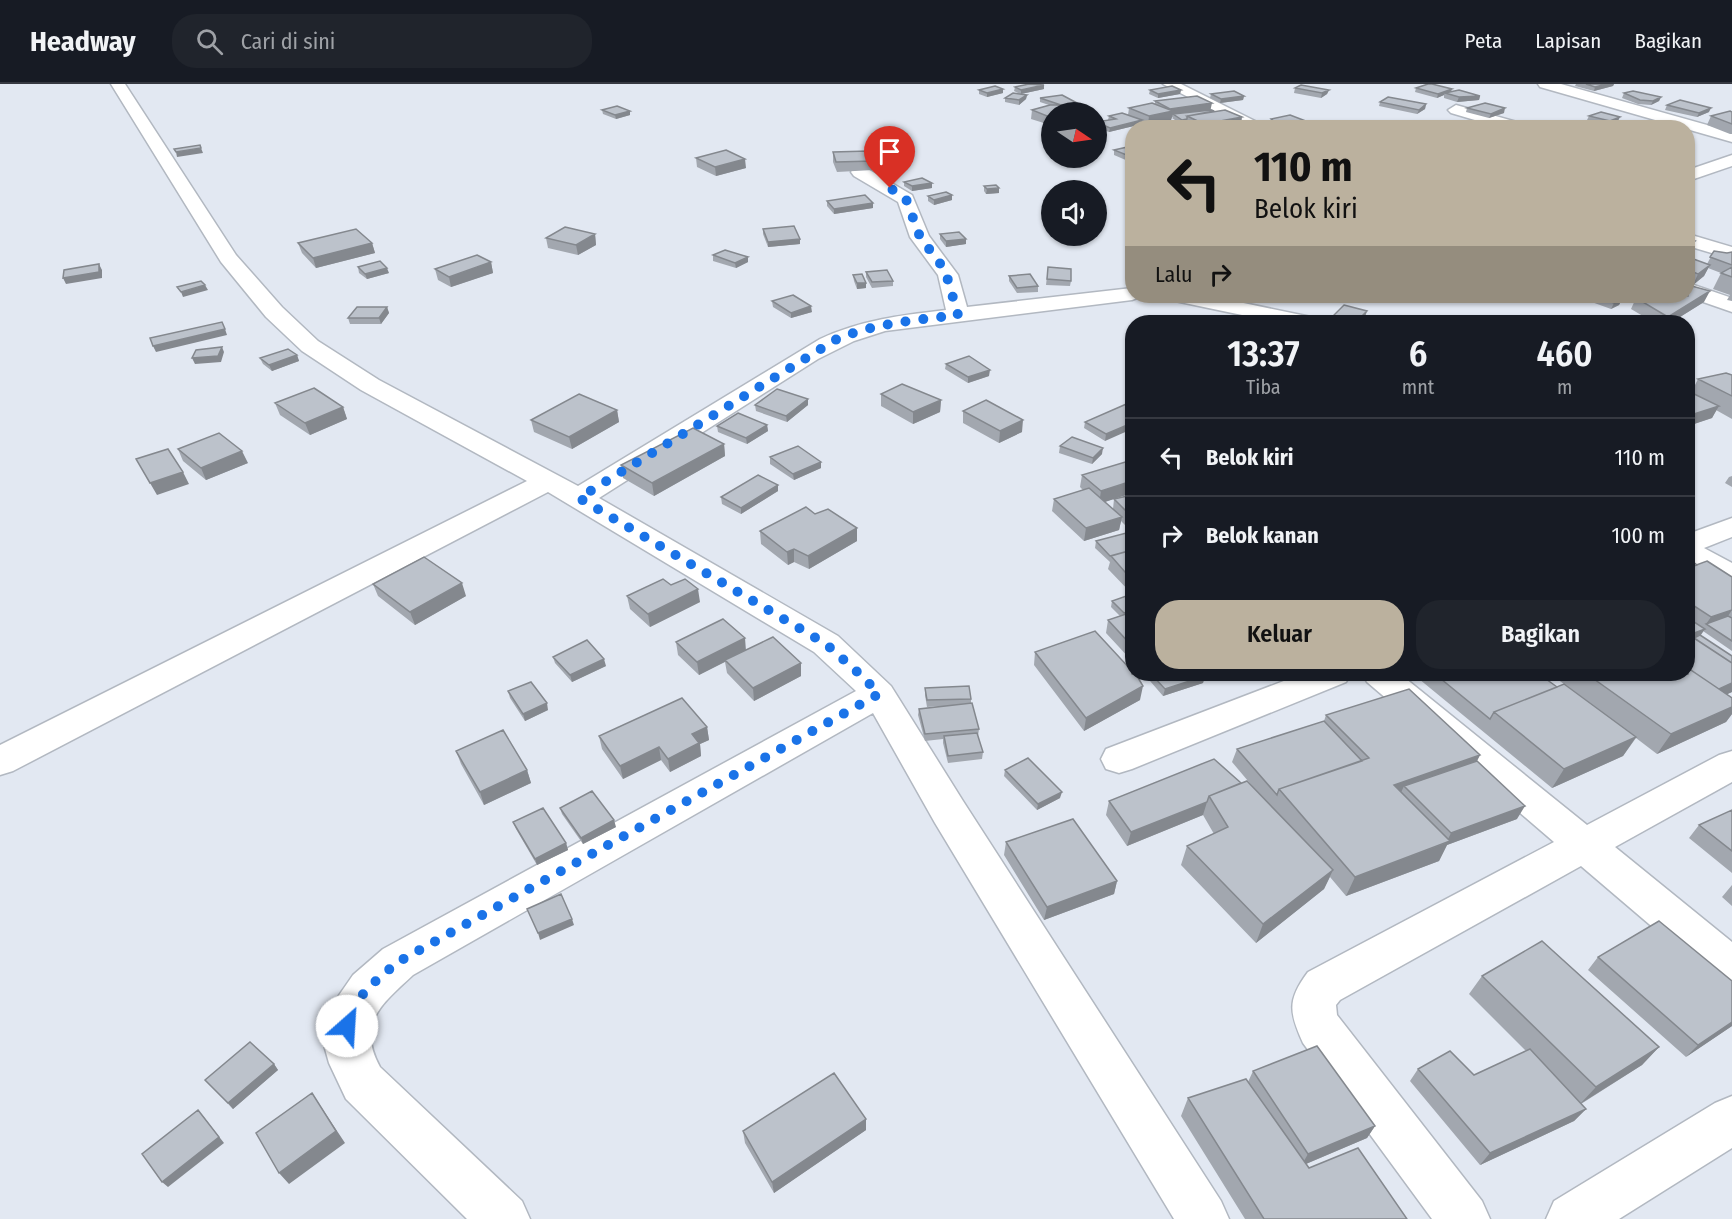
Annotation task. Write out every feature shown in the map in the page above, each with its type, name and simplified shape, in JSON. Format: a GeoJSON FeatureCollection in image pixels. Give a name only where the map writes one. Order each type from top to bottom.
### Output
{"type":"FeatureCollection","features":[{"type":"Feature","properties":{"kind":"street"},"geometry":{"type":"LineString","coordinates":[[118,84],[228,258],[274,312],[310,346],[370,385],[579,498],[826,644],[863,677],[879,694],[949,812],[1203,1219]]}},
{"type":"Feature","properties":{"kind":"street"},"geometry":{"type":"LineString","coordinates":[[1170,84],[1244,120]]}},
{"type":"Feature","properties":{"kind":"street"},"geometry":{"type":"LineString","coordinates":[[1545,84],[1674,120]]}},
{"type":"Feature","properties":{"kind":"street"},"geometry":{"type":"LineString","coordinates":[[1456,110],[1493,120]]}},
{"type":"Feature","properties":{"kind":"street"},"geometry":{"type":"LineString","coordinates":[[1695,126],[1732,136]]}},
{"type":"Feature","properties":{"kind":"street"},"geometry":{"type":"LineString","coordinates":[[1695,173],[1732,160]]}},
{"type":"Feature","properties":{"kind":"street"},"geometry":{"type":"LineString","coordinates":[[860,172],[906,199],[920,237],[948,275],[958,315]]}},
{"type":"Feature","properties":{"kind":"street"},"geometry":{"type":"LineString","coordinates":[[1695,242],[1732,253]]}},
{"type":"Feature","properties":{"kind":"street"},"geometry":{"type":"LineString","coordinates":[[1695,292],[1732,306]]}},
{"type":"Feature","properties":{"kind":"street"},"geometry":{"type":"LineString","coordinates":[[579,498],[837,339],[861,329],[885,324],[1125,295]]}},
{"type":"Feature","properties":{"kind":"street"},"geometry":{"type":"LineString","coordinates":[[1215,303],[1271,315]]}},
{"type":"Feature","properties":{"kind":"street"},"geometry":{"type":"LineString","coordinates":[[0,761],[547,482]]}},
{"type":"Feature","properties":{"kind":"street"},"geometry":{"type":"LineString","coordinates":[[1695,541],[1732,528]]}},
{"type":"Feature","properties":{"kind":"street"},"geometry":{"type":"LineString","coordinates":[[1695,555],[1732,576]]}},
{"type":"Feature","properties":{"kind":"street"},"geometry":{"type":"LineString","coordinates":[[1119,759],[1316,681]]}},
{"type":"Feature","properties":{"kind":"street"},"geometry":{"type":"LineString","coordinates":[[1387,681],[1732,968]]}},
{"type":"Feature","properties":{"kind":"street"},"geometry":{"type":"LineString","coordinates":[[504,1219],[363,1083],[351,1063],[345,1038],[349,1014],[373,983],[398,962],[879,694]]}},
{"type":"Feature","properties":{"kind":"street"},"geometry":{"type":"LineString","coordinates":[[1464,1219],[1318,1028],[1312,1011],[1315,998],[1324,986],[1732,765]]}},
{"type":"Feature","properties":{"kind":"street"},"geometry":{"type":"LineString","coordinates":[[1572,1219],[1732,1120]]}},
{"type":"Feature","properties":{"kind":"building"},"geometry":{"type":"Polygon","coordinates":[[[1029,84],[1044,85],[1021,90],[1015,87],[1029,84]]]}},
{"type":"Feature","properties":{"kind":"building"},"geometry":{"type":"Polygon","coordinates":[[[1428,84],[1452,89],[1438,94],[1416,88],[1428,84]]]}},
{"type":"Feature","properties":{"kind":"building"},"geometry":{"type":"Polygon","coordinates":[[[1586,84],[1607,84],[1595,87],[1586,84]]]}},
{"type":"Feature","properties":{"kind":"building"},"geometry":{"type":"Polygon","coordinates":[[[1301,85],[1329,90],[1322,93],[1295,88],[1301,85]]]}},
{"type":"Feature","properties":{"kind":"building"},"geometry":{"type":"Polygon","coordinates":[[[995,86],[1003,89],[987,93],[979,90],[995,86]]]}},
{"type":"Feature","properties":{"kind":"building"},"geometry":{"type":"Polygon","coordinates":[[[1172,86],[1181,90],[1158,94],[1150,90],[1172,86]]]}},
{"type":"Feature","properties":{"kind":"building"},"geometry":{"type":"Polygon","coordinates":[[[1459,90],[1480,96],[1459,97],[1445,93],[1459,90]]]}},
{"type":"Feature","properties":{"kind":"building"},"geometry":{"type":"Polygon","coordinates":[[[1234,91],[1244,96],[1221,99],[1211,94],[1234,91]]]}},
{"type":"Feature","properties":{"kind":"building"},"geometry":{"type":"Polygon","coordinates":[[[1633,91],[1661,97],[1653,101],[1640,100],[1624,93],[1633,91]]]}},
{"type":"Feature","properties":{"kind":"building"},"geometry":{"type":"Polygon","coordinates":[[[1013,93],[1027,95],[1019,100],[1005,98],[1013,93]]]}},
{"type":"Feature","properties":{"kind":"building"},"geometry":{"type":"Polygon","coordinates":[[[1062,95],[1075,102],[1052,102],[1040,98],[1062,95]]]}},
{"type":"Feature","properties":{"kind":"building"},"geometry":{"type":"Polygon","coordinates":[[[1197,96],[1212,103],[1170,109],[1155,101],[1197,96]]]}},
{"type":"Feature","properties":{"kind":"building"},"geometry":{"type":"Polygon","coordinates":[[[1388,97],[1426,104],[1419,110],[1380,102],[1388,97]]]}},
{"type":"Feature","properties":{"kind":"building"},"geometry":{"type":"Polygon","coordinates":[[[1680,100],[1711,108],[1699,113],[1667,105],[1680,100]]]}},
{"type":"Feature","properties":{"kind":"building"},"geometry":{"type":"Polygon","coordinates":[[[1152,103],[1173,111],[1149,116],[1129,108],[1152,103]]]}},
{"type":"Feature","properties":{"kind":"building"},"geometry":{"type":"Polygon","coordinates":[[[1485,103],[1505,108],[1491,114],[1467,108],[1485,103]]]}},
{"type":"Feature","properties":{"kind":"building"},"geometry":{"type":"Polygon","coordinates":[[[617,106],[630,111],[615,115],[602,110],[617,106]]]}},
{"type":"Feature","properties":{"kind":"building"},"geometry":{"type":"Polygon","coordinates":[[[1041,108],[1041,114],[1032,110],[1041,108]]]}},
{"type":"Feature","properties":{"kind":"building"},"geometry":{"type":"Polygon","coordinates":[[[1225,110],[1242,117],[1226,120],[1196,120],[1187,116],[1225,110]]]}},
{"type":"Feature","properties":{"kind":"building"},"geometry":{"type":"Polygon","coordinates":[[[1214,111],[1187,116],[1187,119],[1182,120],[1173,114],[1214,111]]]}},
{"type":"Feature","properties":{"kind":"building"},"geometry":{"type":"Polygon","coordinates":[[[1601,112],[1620,117],[1606,120],[1589,116],[1601,112]]]}},
{"type":"Feature","properties":{"kind":"building"},"geometry":{"type":"Polygon","coordinates":[[[1732,112],[1732,124],[1711,116],[1732,112]]]}},
{"type":"Feature","properties":{"kind":"building"},"geometry":{"type":"Polygon","coordinates":[[[1122,113],[1142,120],[1125,120],[1125,124],[1107,127],[1107,120],[1116,119],[1109,116],[1122,113]]]}},
{"type":"Feature","properties":{"kind":"building"},"geometry":{"type":"Polygon","coordinates":[[[1290,115],[1303,120],[1272,120],[1290,115]]]}},
{"type":"Feature","properties":{"kind":"building"},"geometry":{"type":"Polygon","coordinates":[[[200,145],[201,148],[176,152],[174,149],[200,145]]]}},
{"type":"Feature","properties":{"kind":"building"},"geometry":{"type":"Polygon","coordinates":[[[1125,148],[1125,154],[1114,150],[1125,148]]]}},
{"type":"Feature","properties":{"kind":"building"},"geometry":{"type":"Polygon","coordinates":[[[726,150],[745,159],[715,167],[696,158],[726,150]]]}},
{"type":"Feature","properties":{"kind":"building"},"geometry":{"type":"Polygon","coordinates":[[[869,151],[873,161],[836,162],[833,152],[869,151]]]}},
{"type":"Feature","properties":{"kind":"building"},"geometry":{"type":"Polygon","coordinates":[[[922,178],[932,183],[912,186],[904,182],[922,178]]]}},
{"type":"Feature","properties":{"kind":"building"},"geometry":{"type":"Polygon","coordinates":[[[996,185],[999,188],[987,189],[984,186],[996,185]]]}},
{"type":"Feature","properties":{"kind":"building"},"geometry":{"type":"Polygon","coordinates":[[[946,192],[952,195],[934,200],[928,196],[946,192]]]}},
{"type":"Feature","properties":{"kind":"building"},"geometry":{"type":"Polygon","coordinates":[[[865,195],[873,203],[834,209],[827,201],[865,195]]]}},
{"type":"Feature","properties":{"kind":"building"},"geometry":{"type":"Polygon","coordinates":[[[794,226],[800,239],[768,242],[763,229],[794,226]]]}},
{"type":"Feature","properties":{"kind":"building"},"geometry":{"type":"Polygon","coordinates":[[[565,227],[595,234],[576,245],[546,238],[565,227]]]}},
{"type":"Feature","properties":{"kind":"building"},"geometry":{"type":"Polygon","coordinates":[[[356,229],[372,243],[313,258],[298,243],[356,229]]]}},
{"type":"Feature","properties":{"kind":"building"},"geometry":{"type":"Polygon","coordinates":[[[959,232],[966,239],[946,241],[940,234],[959,232]]]}},
{"type":"Feature","properties":{"kind":"building"},"geometry":{"type":"Polygon","coordinates":[[[725,250],[748,257],[735,263],[713,255],[725,250]]]}},
{"type":"Feature","properties":{"kind":"building"},"geometry":{"type":"Polygon","coordinates":[[[1714,251],[1732,252],[1732,265],[1710,257],[1714,251]]]}},
{"type":"Feature","properties":{"kind":"building"},"geometry":{"type":"Polygon","coordinates":[[[477,255],[491,262],[449,277],[435,269],[477,255]]]}},
{"type":"Feature","properties":{"kind":"building"},"geometry":{"type":"Polygon","coordinates":[[[1695,260],[1710,265],[1698,274],[1695,273],[1695,260]]]}},
{"type":"Feature","properties":{"kind":"building"},"geometry":{"type":"Polygon","coordinates":[[[380,261],[387,268],[365,274],[358,267],[380,261]]]}},
{"type":"Feature","properties":{"kind":"building"},"geometry":{"type":"Polygon","coordinates":[[[99,264],[99,272],[63,278],[64,270],[99,264]]]}},
{"type":"Feature","properties":{"kind":"building"},"geometry":{"type":"Polygon","coordinates":[[[1048,267],[1071,269],[1071,281],[1047,279],[1048,267]]]}},
{"type":"Feature","properties":{"kind":"building"},"geometry":{"type":"Polygon","coordinates":[[[1732,267],[1732,277],[1721,273],[1732,267]]]}},
{"type":"Feature","properties":{"kind":"building"},"geometry":{"type":"Polygon","coordinates":[[[887,270],[893,281],[872,282],[866,272],[887,270]]]}},
{"type":"Feature","properties":{"kind":"building"},"geometry":{"type":"Polygon","coordinates":[[[862,274],[866,283],[857,283],[853,275],[862,274]]]}},
{"type":"Feature","properties":{"kind":"building"},"geometry":{"type":"Polygon","coordinates":[[[1030,274],[1038,286],[1017,288],[1009,276],[1030,274]]]}},
{"type":"Feature","properties":{"kind":"building"},"geometry":{"type":"Polygon","coordinates":[[[201,281],[205,285],[181,292],[177,287],[201,281]]]}},
{"type":"Feature","properties":{"kind":"building"},"geometry":{"type":"Polygon","coordinates":[[[1695,287],[1710,291],[1695,300],[1695,287]]]}},
{"type":"Feature","properties":{"kind":"building"},"geometry":{"type":"Polygon","coordinates":[[[793,295],[811,306],[791,313],[772,301],[793,295]]]}},
{"type":"Feature","properties":{"kind":"building"},"geometry":{"type":"Polygon","coordinates":[[[1644,303],[1691,303],[1671,315],[1665,315],[1644,303]]]}},
{"type":"Feature","properties":{"kind":"building"},"geometry":{"type":"Polygon","coordinates":[[[1344,305],[1367,311],[1363,315],[1334,315],[1344,305]]]}},
{"type":"Feature","properties":{"kind":"building"},"geometry":{"type":"Polygon","coordinates":[[[357,307],[387,307],[379,318],[348,318],[357,307]]]}},
{"type":"Feature","properties":{"kind":"building"},"geometry":{"type":"Polygon","coordinates":[[[222,322],[225,329],[153,346],[150,338],[222,322]]]}},
{"type":"Feature","properties":{"kind":"building"},"geometry":{"type":"Polygon","coordinates":[[[222,347],[218,356],[192,358],[196,350],[222,347]]]}},
{"type":"Feature","properties":{"kind":"building"},"geometry":{"type":"Polygon","coordinates":[[[288,349],[297,355],[269,365],[260,358],[288,349]]]}},
{"type":"Feature","properties":{"kind":"building"},"geometry":{"type":"Polygon","coordinates":[[[969,356],[990,370],[968,377],[946,364],[969,356]]]}},
{"type":"Feature","properties":{"kind":"building"},"geometry":{"type":"Polygon","coordinates":[[[1726,373],[1732,375],[1732,396],[1698,379],[1726,373]]]}},
{"type":"Feature","properties":{"kind":"building"},"geometry":{"type":"Polygon","coordinates":[[[902,384],[941,400],[913,412],[881,394],[902,384]]]}},
{"type":"Feature","properties":{"kind":"building"},"geometry":{"type":"Polygon","coordinates":[[[314,388],[343,407],[305,423],[275,403],[314,388]]]}},
{"type":"Feature","properties":{"kind":"building"},"geometry":{"type":"Polygon","coordinates":[[[777,389],[808,399],[786,416],[755,405],[777,389]]]}},
{"type":"Feature","properties":{"kind":"building"},"geometry":{"type":"Polygon","coordinates":[[[579,394],[617,410],[569,437],[531,420],[579,394]]]}},
{"type":"Feature","properties":{"kind":"building"},"geometry":{"type":"Polygon","coordinates":[[[1695,394],[1719,406],[1695,414],[1695,394]]]}},
{"type":"Feature","properties":{"kind":"building"},"geometry":{"type":"Polygon","coordinates":[[[986,400],[1023,420],[1000,431],[963,411],[986,400]]]}},
{"type":"Feature","properties":{"kind":"building"},"geometry":{"type":"Polygon","coordinates":[[[1125,405],[1125,426],[1106,434],[1085,422],[1125,405]]]}},
{"type":"Feature","properties":{"kind":"building"},"geometry":{"type":"Polygon","coordinates":[[[738,413],[767,425],[746,438],[717,426],[738,413]]]}},
{"type":"Feature","properties":{"kind":"building"},"geometry":{"type":"Polygon","coordinates":[[[693,428],[724,444],[652,483],[621,465],[693,428]]]}},
{"type":"Feature","properties":{"kind":"building"},"geometry":{"type":"Polygon","coordinates":[[[219,433],[242,451],[201,468],[178,449],[219,433]]]}},
{"type":"Feature","properties":{"kind":"building"},"geometry":{"type":"Polygon","coordinates":[[[1072,437],[1103,448],[1093,458],[1060,446],[1072,437]]]}},
{"type":"Feature","properties":{"kind":"building"},"geometry":{"type":"Polygon","coordinates":[[[798,446],[821,462],[793,474],[770,457],[798,446]]]}},
{"type":"Feature","properties":{"kind":"building"},"geometry":{"type":"Polygon","coordinates":[[[168,449],[183,472],[150,483],[136,459],[168,449]]]}},
{"type":"Feature","properties":{"kind":"building"},"geometry":{"type":"Polygon","coordinates":[[[1125,462],[1125,483],[1101,491],[1082,475],[1125,462]]]}},
{"type":"Feature","properties":{"kind":"building"},"geometry":{"type":"Polygon","coordinates":[[[758,475],[778,485],[741,508],[721,497],[758,475]]]}},
{"type":"Feature","properties":{"kind":"building"},"geometry":{"type":"Polygon","coordinates":[[[1089,488],[1122,517],[1086,528],[1054,499],[1089,488]]]}},
{"type":"Feature","properties":{"kind":"building"},"geometry":{"type":"Polygon","coordinates":[[[1125,497],[1125,510],[1114,499],[1125,497]]]}},
{"type":"Feature","properties":{"kind":"building"},"geometry":{"type":"Polygon","coordinates":[[[806,507],[815,514],[828,509],[857,528],[808,556],[794,549],[787,552],[760,531],[806,507]]]}},
{"type":"Feature","properties":{"kind":"building"},"geometry":{"type":"Polygon","coordinates":[[[1125,533],[1125,552],[1110,556],[1096,541],[1125,533]]]}},
{"type":"Feature","properties":{"kind":"building"},"geometry":{"type":"Polygon","coordinates":[[[1125,552],[1125,572],[1111,556],[1125,552]]]}},
{"type":"Feature","properties":{"kind":"building"},"geometry":{"type":"Polygon","coordinates":[[[424,557],[462,583],[410,612],[373,584],[424,557]]]}},
{"type":"Feature","properties":{"kind":"building"},"geometry":{"type":"Polygon","coordinates":[[[1707,561],[1732,577],[1732,610],[1711,617],[1695,607],[1695,565],[1707,561]]]}},
{"type":"Feature","properties":{"kind":"building"},"geometry":{"type":"Polygon","coordinates":[[[663,579],[671,585],[685,579],[698,589],[648,614],[627,596],[663,579]]]}},
{"type":"Feature","properties":{"kind":"building"},"geometry":{"type":"Polygon","coordinates":[[[1125,596],[1125,613],[1124,613],[1112,601],[1125,596]]]}},
{"type":"Feature","properties":{"kind":"building"},"geometry":{"type":"Polygon","coordinates":[[[1125,614],[1125,638],[1108,620],[1125,614]]]}},
{"type":"Feature","properties":{"kind":"building"},"geometry":{"type":"Polygon","coordinates":[[[1728,616],[1732,618],[1732,641],[1706,624],[1728,616]]]}},
{"type":"Feature","properties":{"kind":"building"},"geometry":{"type":"Polygon","coordinates":[[[723,619],[745,638],[697,662],[676,642],[723,619]]]}},
{"type":"Feature","properties":{"kind":"building"},"geometry":{"type":"Polygon","coordinates":[[[1695,623],[1705,629],[1695,633],[1695,623]]]}},
{"type":"Feature","properties":{"kind":"building"},"geometry":{"type":"Polygon","coordinates":[[[1095,631],[1125,663],[1125,681],[1140,681],[1143,686],[1086,718],[1035,652],[1095,631]]]}},
{"type":"Feature","properties":{"kind":"building"},"geometry":{"type":"Polygon","coordinates":[[[1700,635],[1732,656],[1732,663],[1695,639],[1700,635]]]}},
{"type":"Feature","properties":{"kind":"building"},"geometry":{"type":"Polygon","coordinates":[[[773,637],[801,663],[753,688],[725,660],[773,637]]]}},
{"type":"Feature","properties":{"kind":"building"},"geometry":{"type":"Polygon","coordinates":[[[1695,639],[1732,663],[1732,683],[1719,689],[1695,673],[1695,639]]]}},
{"type":"Feature","properties":{"kind":"building"},"geometry":{"type":"Polygon","coordinates":[[[587,640],[604,659],[570,675],[553,657],[587,640]]]}},
{"type":"Feature","properties":{"kind":"building"},"geometry":{"type":"Polygon","coordinates":[[[1695,673],[1732,698],[1732,707],[1671,734],[1597,681],[1695,681],[1695,673]]]}},
{"type":"Feature","properties":{"kind":"building"},"geometry":{"type":"Polygon","coordinates":[[[1158,681],[1190,681],[1165,689],[1158,681]]]}},
{"type":"Feature","properties":{"kind":"building"},"geometry":{"type":"Polygon","coordinates":[[[1444,681],[1549,681],[1557,687],[1494,712],[1490,719],[1444,681]]]}},
{"type":"Feature","properties":{"kind":"building"},"geometry":{"type":"Polygon","coordinates":[[[531,682],[547,703],[523,714],[508,691],[531,682]]]}},
{"type":"Feature","properties":{"kind":"building"},"geometry":{"type":"Polygon","coordinates":[[[1564,684],[1636,737],[1564,769],[1494,712],[1564,684]]]}},
{"type":"Feature","properties":{"kind":"building"},"geometry":{"type":"Polygon","coordinates":[[[969,686],[971,699],[927,700],[925,688],[969,686]]]}},
{"type":"Feature","properties":{"kind":"building"},"geometry":{"type":"Polygon","coordinates":[[[1409,689],[1480,755],[1394,785],[1450,841],[1355,877],[1279,789],[1369,758],[1326,715],[1409,689]]]}},
{"type":"Feature","properties":{"kind":"building"},"geometry":{"type":"Polygon","coordinates":[[[682,698],[707,727],[692,734],[699,743],[668,759],[659,747],[620,766],[599,736],[682,698]]]}},
{"type":"Feature","properties":{"kind":"building"},"geometry":{"type":"Polygon","coordinates":[[[972,703],[979,729],[925,734],[919,709],[972,703]]]}},
{"type":"Feature","properties":{"kind":"building"},"geometry":{"type":"Polygon","coordinates":[[[1324,721],[1362,761],[1279,789],[1277,795],[1237,749],[1324,721]]]}},
{"type":"Feature","properties":{"kind":"building"},"geometry":{"type":"Polygon","coordinates":[[[503,730],[527,770],[480,792],[456,751],[503,730]]]}},
{"type":"Feature","properties":{"kind":"building"},"geometry":{"type":"Polygon","coordinates":[[[977,733],[983,752],[948,756],[944,736],[977,733]]]}},
{"type":"Feature","properties":{"kind":"building"},"geometry":{"type":"Polygon","coordinates":[[[1028,758],[1062,792],[1038,804],[1005,770],[1028,758]]]}},
{"type":"Feature","properties":{"kind":"building"},"geometry":{"type":"Polygon","coordinates":[[[1214,759],[1241,783],[1209,796],[1207,802],[1131,832],[1109,801],[1214,759]]]}},
{"type":"Feature","properties":{"kind":"building"},"geometry":{"type":"Polygon","coordinates":[[[1477,761],[1525,806],[1451,833],[1404,786],[1477,761]]]}},
{"type":"Feature","properties":{"kind":"building"},"geometry":{"type":"Polygon","coordinates":[[[1247,781],[1333,870],[1263,924],[1187,846],[1228,827],[1209,796],[1247,781]]]}},
{"type":"Feature","properties":{"kind":"building"},"geometry":{"type":"Polygon","coordinates":[[[592,791],[614,820],[581,838],[560,808],[592,791]]]}},
{"type":"Feature","properties":{"kind":"building"},"geometry":{"type":"Polygon","coordinates":[[[543,808],[566,843],[535,859],[513,822],[543,808]]]}},
{"type":"Feature","properties":{"kind":"building"},"geometry":{"type":"Polygon","coordinates":[[[1732,810],[1732,851],[1699,825],[1732,810]]]}},
{"type":"Feature","properties":{"kind":"building"},"geometry":{"type":"Polygon","coordinates":[[[1073,819],[1117,881],[1047,907],[1006,842],[1073,819]]]}},
{"type":"Feature","properties":{"kind":"building"},"geometry":{"type":"Polygon","coordinates":[[[561,894],[572,919],[538,933],[527,909],[561,894]]]}},
{"type":"Feature","properties":{"kind":"building"},"geometry":{"type":"Polygon","coordinates":[[[1659,921],[1732,981],[1732,1022],[1698,1045],[1598,957],[1659,921]]]}},
{"type":"Feature","properties":{"kind":"building"},"geometry":{"type":"Polygon","coordinates":[[[1542,941],[1659,1047],[1596,1087],[1482,976],[1542,941]]]}},
{"type":"Feature","properties":{"kind":"building"},"geometry":{"type":"Polygon","coordinates":[[[250,1042],[274,1064],[228,1103],[205,1080],[250,1042]]]}},
{"type":"Feature","properties":{"kind":"building"},"geometry":{"type":"Polygon","coordinates":[[[1317,1046],[1375,1126],[1308,1154],[1253,1071],[1317,1046]]]}},
{"type":"Feature","properties":{"kind":"building"},"geometry":{"type":"Polygon","coordinates":[[[1530,1049],[1586,1109],[1490,1153],[1418,1069],[1450,1051],[1474,1075],[1530,1049]]]}},
{"type":"Feature","properties":{"kind":"building"},"geometry":{"type":"Polygon","coordinates":[[[834,1073],[866,1119],[772,1182],[743,1131],[834,1073]]]}},
{"type":"Feature","properties":{"kind":"building"},"geometry":{"type":"Polygon","coordinates":[[[1246,1079],[1309,1168],[1358,1148],[1407,1219],[1264,1219],[1188,1098],[1246,1079]]]}},
{"type":"Feature","properties":{"kind":"building"},"geometry":{"type":"Polygon","coordinates":[[[312,1093],[336,1131],[279,1173],[256,1133],[312,1093]]]}},
{"type":"Feature","properties":{"kind":"building"},"geometry":{"type":"Polygon","coordinates":[[[198,1110],[219,1137],[162,1182],[142,1154],[198,1110]]]}},
{"type":"Feature","properties":{"kind":"route"},"geometry":{"type":"LineString","coordinates":[[347,1026],[349,1014],[373,983],[398,962],[879,694],[826,644],[579,498],[837,339],[861,329],[885,324],[958,315],[948,275],[920,237],[911,207],[906,199],[890,188]]}}]}
